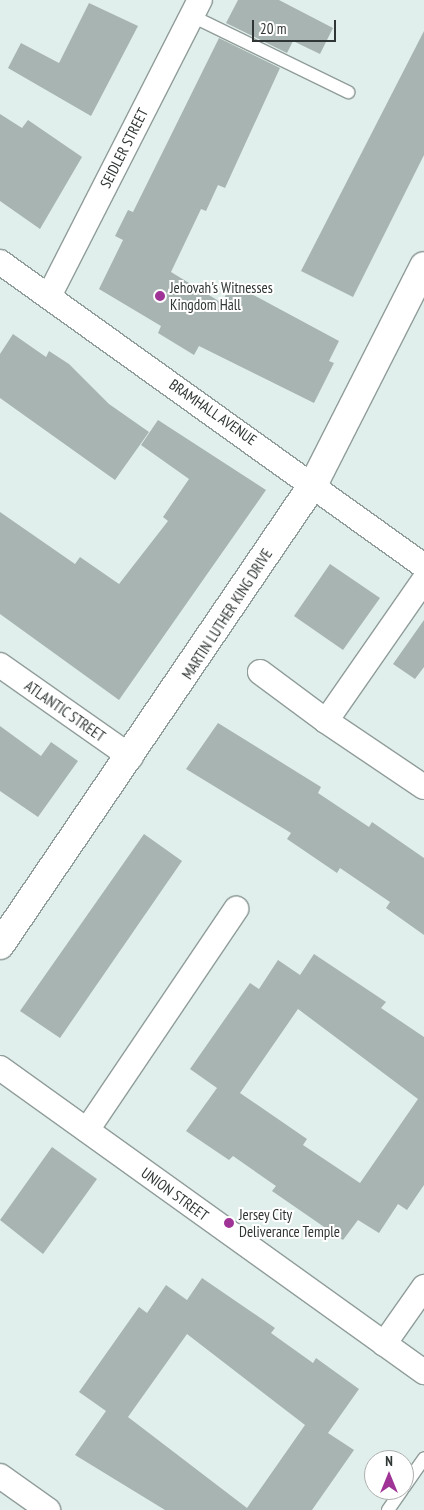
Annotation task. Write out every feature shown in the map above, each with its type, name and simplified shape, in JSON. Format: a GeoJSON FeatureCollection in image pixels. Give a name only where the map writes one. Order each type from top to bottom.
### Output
{"type":"FeatureCollection","features":[{"type":"Feature","properties":{"kind":"street","name":"SEIDLER STREET"},"geometry":{"type":"LineString","coordinates":[[49,296],[196,8]]}},
{"type":"Feature","properties":{"kind":"street","name":"BRAMHALL AVENUE"},"geometry":{"type":"LineString","coordinates":[[0,262],[314,484],[424,566]]}},
{"type":"Feature","properties":{"kind":"street","name":"MARTIN LUTHER KING DRIVE"},"geometry":{"type":"LineString","coordinates":[[0,945],[131,757],[314,484],[424,266]]}},
{"type":"Feature","properties":{"kind":"street"},"geometry":{"type":"LineString","coordinates":[[326,721],[424,580]]}},
{"type":"Feature","properties":{"kind":"street","name":"ATLANTIC STREET"},"geometry":{"type":"LineString","coordinates":[[0,666],[131,757]]}},
{"type":"Feature","properties":{"kind":"street"},"geometry":{"type":"LineString","coordinates":[[260,672],[326,721],[424,787]]}},
{"type":"Feature","properties":{"kind":"street"},"geometry":{"type":"LineString","coordinates":[[87,1130],[236,909]]}},
{"type":"Feature","properties":{"kind":"street","name":"UNION STREET"},"geometry":{"type":"LineString","coordinates":[[0,1068],[424,1372]]}},
{"type":"Feature","properties":{"kind":"street"},"geometry":{"type":"LineString","coordinates":[[384,1344],[424,1287]]}},
{"type":"Feature","properties":{"kind":"street"},"geometry":{"type":"LineString","coordinates":[[0,1476],[48,1510]]}},
{"type":"Feature","properties":{"kind":"lane"},"geometry":{"type":"LineString","coordinates":[[196,8],[348,92]]}},
{"type":"Feature","properties":{"kind":"lane"},"geometry":{"type":"LineString","coordinates":[[414,1472],[424,1458]]}},
{"type":"Feature","properties":{"kind":"building"},"geometry":{"type":"Polygon","coordinates":[[[238,0],[279,0],[333,28],[320,54],[293,41],[287,53],[226,23],[238,0]]]}},
{"type":"Feature","properties":{"kind":"building"},"geometry":{"type":"Polygon","coordinates":[[[89,3],[138,26],[91,116],[8,68],[21,43],[59,63],[89,3]]]}},
{"type":"Feature","properties":{"kind":"building"},"geometry":{"type":"Polygon","coordinates":[[[424,31],[424,155],[353,297],[301,271],[424,31]]]}},
{"type":"Feature","properties":{"kind":"building"},"geometry":{"type":"Polygon","coordinates":[[[219,38],[280,68],[225,188],[218,185],[206,211],[201,209],[171,272],[222,303],[231,283],[339,341],[329,361],[334,363],[314,403],[199,346],[194,355],[158,333],[161,326],[99,289],[123,240],[115,236],[128,210],[133,212],[219,38]]]}},
{"type":"Feature","properties":{"kind":"building"},"geometry":{"type":"Polygon","coordinates":[[[0,114],[22,128],[28,120],[82,157],[40,229],[0,201],[0,114]]]}},
{"type":"Feature","properties":{"kind":"building"},"geometry":{"type":"Polygon","coordinates":[[[13,334],[46,357],[49,351],[69,364],[109,404],[149,432],[115,480],[0,398],[0,354],[13,334]]]}},
{"type":"Feature","properties":{"kind":"building"},"geometry":{"type":"Polygon","coordinates":[[[158,420],[266,490],[119,700],[0,614],[0,512],[75,564],[80,557],[119,584],[168,521],[163,517],[189,479],[141,445],[158,420]]]}},
{"type":"Feature","properties":{"kind":"building"},"geometry":{"type":"Polygon","coordinates":[[[330,564],[380,598],[343,650],[294,616],[330,564]]]}},
{"type":"Feature","properties":{"kind":"building"},"geometry":{"type":"Polygon","coordinates":[[[424,620],[424,667],[415,679],[393,664],[424,620]]]}},
{"type":"Feature","properties":{"kind":"building"},"geometry":{"type":"Polygon","coordinates":[[[218,723],[321,787],[318,793],[369,827],[372,822],[424,858],[424,935],[386,908],[390,902],[340,868],[337,873],[287,839],[291,833],[186,769],[218,723]]]}},
{"type":"Feature","properties":{"kind":"building"},"geometry":{"type":"Polygon","coordinates":[[[0,726],[41,756],[51,742],[78,761],[38,817],[0,791],[0,726]]]}},
{"type":"Feature","properties":{"kind":"building"},"geometry":{"type":"Polygon","coordinates":[[[144,834],[182,861],[60,1038],[20,1011],[144,834]]]}},
{"type":"Feature","properties":{"kind":"building"},"geometry":{"type":"Polygon","coordinates":[[[314,954],[386,1002],[381,1008],[424,1037],[424,1185],[407,1210],[398,1204],[379,1233],[358,1220],[343,1240],[272,1191],[276,1186],[233,1156],[229,1160],[186,1131],[217,1088],[190,1069],[250,983],[259,989],[278,960],[300,975],[314,954]],[[298,1009],[240,1093],[307,1139],[303,1145],[360,1183],[418,1099],[298,1009]]]}},
{"type":"Feature","properties":{"kind":"building"},"geometry":{"type":"Polygon","coordinates":[[[52,1147],[97,1179],[43,1254],[0,1220],[52,1147]]]}},
{"type":"Feature","properties":{"kind":"building"},"geometry":{"type":"Polygon","coordinates":[[[202,1278],[275,1328],[271,1333],[313,1363],[316,1358],[359,1389],[328,1433],[354,1450],[312,1510],[165,1510],[75,1455],[106,1411],[79,1392],[139,1307],[147,1313],[166,1285],[187,1300],[202,1278]],[[187,1334],[128,1417],[247,1508],[305,1425],[187,1334]]]}},
{"type":"Feature","properties":{"kind":"place","name":"Jehovah's Witnesses Kingdom Hall"},"geometry":{"type":"Point","coordinates":[160,296]}},
{"type":"Feature","properties":{"kind":"place","name":"Jersey City Deliverance Temple"},"geometry":{"type":"Point","coordinates":[229,1223]}}]}
